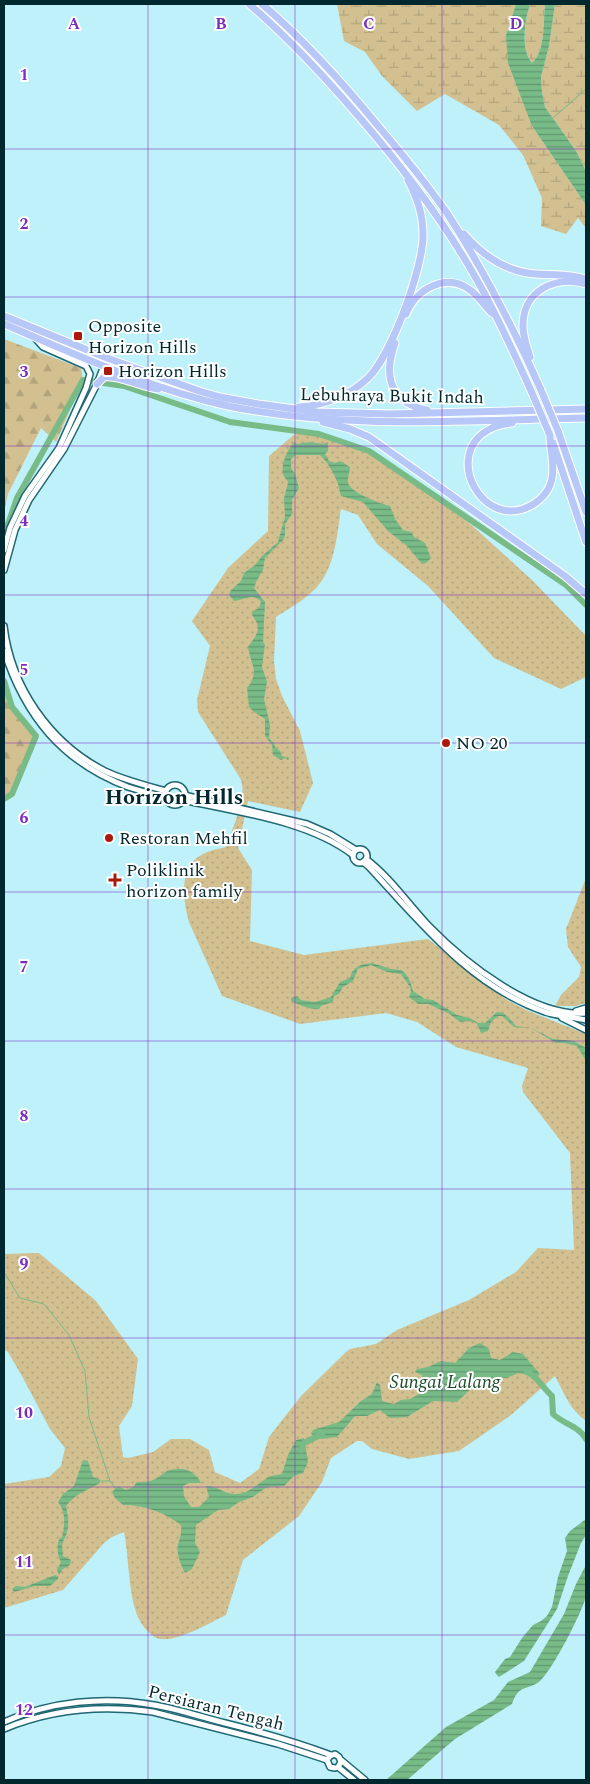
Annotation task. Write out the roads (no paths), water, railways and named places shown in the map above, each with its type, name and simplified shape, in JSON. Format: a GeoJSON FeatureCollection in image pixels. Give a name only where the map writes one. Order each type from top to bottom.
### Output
{"type":"FeatureCollection","features":[{"type":"Feature","properties":{"kind":"highway"},"geometry":{"type":"LineString","coordinates":[[249,4],[275,26],[310,61],[404,170],[457,246],[496,317],[532,393],[550,435],[586,542]]}},
{"type":"Feature","properties":{"kind":"highway"},"geometry":{"type":"LineString","coordinates":[[262,4],[338,78],[409,162],[452,221],[477,249],[506,267],[528,273],[565,275],[586,279]]}},
{"type":"Feature","properties":{"kind":"highway"},"geometry":{"type":"LineString","coordinates":[[281,408],[316,405],[345,394],[369,376],[388,349],[417,270],[423,244],[423,222],[404,170]]}},
{"type":"Feature","properties":{"kind":"highway"},"geometry":{"type":"LineString","coordinates":[[452,221],[502,309],[533,372],[558,431],[586,512]]}},
{"type":"Feature","properties":{"kind":"highway"},"geometry":{"type":"LineString","coordinates":[[533,372],[523,329],[524,313],[529,302],[541,289],[553,283],[569,280],[586,284]]}},
{"type":"Feature","properties":{"kind":"highway"},"geometry":{"type":"LineString","coordinates":[[447,413],[412,406],[400,398],[392,386],[389,372],[390,357],[410,305],[426,289],[442,283],[452,283],[463,286],[472,292],[496,317]]}},
{"type":"Feature","properties":{"kind":"highway","name":"Lebuhraya Bukit Indah"},"geometry":{"type":"LineString","coordinates":[[4,316],[107,358],[213,395],[281,408],[353,414],[586,409]]}},
{"type":"Feature","properties":{"kind":"highway","name":"Lebuhraya Bukit Indah"},"geometry":{"type":"LineString","coordinates":[[4,324],[104,366],[171,391],[230,406],[291,416],[323,419],[415,421],[586,418]]}},
{"type":"Feature","properties":{"kind":"highway"},"geometry":{"type":"LineString","coordinates":[[97,384],[104,376],[114,376],[146,388],[171,391]]}},
{"type":"Feature","properties":{"kind":"highway"},"geometry":{"type":"LineString","coordinates":[[291,416],[340,426],[357,431],[370,438],[565,576],[586,594]]}},
{"type":"Feature","properties":{"kind":"highway"},"geometry":{"type":"LineString","coordinates":[[527,419],[491,428],[479,438],[472,448],[469,460],[470,476],[476,492],[487,502],[502,509],[518,510],[528,507],[541,498],[550,485],[553,473],[550,435]]}},
{"type":"Feature","properties":{"kind":"highway"},"geometry":{"type":"LineString","coordinates":[[578,489],[586,499]]}},
{"type":"Feature","properties":{"kind":"street"},"geometry":{"type":"LineString","coordinates":[[4,550],[10,528],[25,496],[59,448],[86,388],[90,374],[86,366],[43,347],[34,337]]}},
{"type":"Feature","properties":{"kind":"street"},"geometry":{"type":"LineString","coordinates":[[4,570],[15,530],[29,500],[64,449],[97,384],[107,358]]}},
{"type":"Feature","properties":{"kind":"street"},"geometry":{"type":"LineString","coordinates":[[4,626],[6,641],[15,670],[34,708],[56,735],[83,758],[104,770],[166,794]]}},
{"type":"Feature","properties":{"kind":"street"},"geometry":{"type":"LineString","coordinates":[[4,651],[11,672],[30,711],[40,725],[65,750],[101,775],[129,787],[166,794]]}},
{"type":"Feature","properties":{"kind":"street"},"geometry":{"type":"LineString","coordinates":[[175,786],[180,788],[184,797],[180,804],[174,805],[169,803],[166,794],[170,787],[175,786]]}},
{"type":"Feature","properties":{"kind":"street"},"geometry":{"type":"LineString","coordinates":[[184,797],[307,824],[330,834],[354,852],[355,861],[364,860]]}},
{"type":"Feature","properties":{"kind":"street"},"geometry":{"type":"LineString","coordinates":[[354,852],[360,849],[364,851],[366,854],[364,860]]}},
{"type":"Feature","properties":{"kind":"street"},"geometry":{"type":"LineString","coordinates":[[364,860],[426,930],[452,955],[502,992],[546,1012],[572,1021],[586,1030]]}},
{"type":"Feature","properties":{"kind":"street"},"geometry":{"type":"LineString","coordinates":[[364,860],[455,951],[505,987],[548,1009],[586,1013]]}},
{"type":"Feature","properties":{"kind":"street"},"geometry":{"type":"LineString","coordinates":[[563,1012],[586,1008]]}},
{"type":"Feature","properties":{"kind":"street"},"geometry":{"type":"LineString","coordinates":[[546,1012],[586,1020]]}},
{"type":"Feature","properties":{"kind":"street","name":"Persiaran Tengah"},"geometry":{"type":"LineString","coordinates":[[4,1722],[33,1711],[61,1705],[94,1701],[133,1702],[165,1707],[261,1732],[331,1755]]}},
{"type":"Feature","properties":{"kind":"street","name":"Persiaran Tengah"},"geometry":{"type":"LineString","coordinates":[[4,1729],[35,1718],[62,1712],[94,1708],[132,1709],[153,1712],[278,1744],[327,1760]]}},
{"type":"Feature","properties":{"kind":"street"},"geometry":{"type":"LineString","coordinates":[[354,1780],[338,1767],[331,1768],[327,1760],[331,1755],[336,1755],[365,1780]]}},
{"type":"Feature","properties":{"kind":"street"},"geometry":{"type":"LineString","coordinates":[[338,1767],[341,1760]]}},
{"type":"Feature","properties":{"kind":"water"},"geometry":{"type":"Polygon","coordinates":[[[516,4],[530,4],[525,26],[525,42],[528,57],[532,63],[542,44],[545,4],[555,4],[549,46],[541,77],[542,92],[545,107],[576,151],[586,171],[586,205],[532,126],[508,63],[506,35],[516,4]]]}},
{"type":"Feature","properties":{"kind":"water"},"geometry":{"type":"Polygon","coordinates":[[[295,442],[297,444],[310,442],[323,444],[328,442],[328,451],[325,454],[329,461],[335,463],[340,461],[350,467],[348,483],[350,487],[367,498],[390,506],[395,519],[403,530],[411,532],[414,537],[425,543],[431,558],[422,564],[407,546],[388,531],[363,502],[341,496],[333,472],[320,455],[296,455],[291,459],[291,468],[299,488],[292,500],[292,514],[285,524],[284,539],[265,558],[263,570],[254,588],[265,602],[263,643],[265,644],[262,667],[267,682],[264,699],[270,725],[269,738],[274,742],[275,747],[282,756],[289,758],[288,760],[285,758],[281,760],[273,755],[272,745],[265,736],[265,719],[249,707],[247,688],[253,677],[254,668],[248,647],[258,631],[257,624],[252,615],[253,611],[259,608],[261,602],[255,597],[234,601],[229,595],[231,590],[241,581],[244,573],[278,542],[285,517],[284,498],[288,483],[284,477],[283,463],[295,442]]]}},
{"type":"Feature","properties":{"kind":"water"},"geometry":{"type":"Polygon","coordinates":[[[372,963],[401,970],[410,981],[413,991],[425,999],[433,1000],[457,1015],[470,1018],[478,1023],[485,1023],[497,1012],[500,1012],[508,1017],[516,1026],[531,1028],[514,1027],[502,1016],[498,1016],[491,1022],[488,1031],[481,1033],[475,1022],[460,1022],[448,1013],[428,1004],[418,1004],[409,997],[410,987],[401,974],[387,972],[371,965],[358,969],[353,981],[343,987],[339,994],[334,996],[333,1002],[321,1006],[319,1009],[301,1006],[291,1001],[291,998],[297,996],[301,1000],[315,1002],[331,997],[340,982],[350,978],[355,969],[361,965],[372,963]]]}},
{"type":"Feature","properties":{"kind":"water"},"geometry":{"type":"Polygon","coordinates":[[[531,1028],[553,1039],[574,1041],[586,1048],[586,1061],[577,1046],[556,1043],[531,1028]]]}},
{"type":"Feature","properties":{"kind":"water","name":"Sungai Lalang"},"geometry":{"type":"Polygon","coordinates":[[[480,1343],[489,1349],[491,1358],[500,1360],[513,1352],[523,1354],[540,1374],[536,1377],[518,1373],[507,1378],[492,1379],[474,1386],[457,1402],[433,1401],[407,1417],[390,1418],[380,1410],[367,1416],[355,1416],[337,1437],[321,1439],[311,1434],[313,1430],[339,1422],[361,1401],[372,1394],[377,1382],[380,1385],[382,1401],[394,1404],[401,1400],[410,1399],[421,1393],[423,1385],[422,1375],[415,1372],[417,1369],[428,1367],[441,1361],[455,1363],[469,1348],[480,1343]]]}},
{"type":"Feature","properties":{"kind":"water"},"geometry":{"type":"Polygon","coordinates":[[[304,1438],[308,1462],[303,1473],[294,1476],[284,1486],[267,1487],[253,1497],[239,1502],[229,1509],[218,1510],[196,1525],[195,1543],[200,1552],[192,1569],[185,1573],[180,1563],[178,1552],[181,1525],[168,1516],[154,1510],[139,1506],[123,1505],[115,1498],[112,1492],[118,1486],[126,1490],[133,1487],[137,1482],[152,1480],[167,1471],[182,1469],[191,1472],[201,1483],[189,1483],[183,1486],[184,1496],[191,1507],[199,1507],[209,1497],[206,1486],[232,1494],[241,1494],[249,1491],[269,1477],[282,1474],[288,1455],[296,1440],[304,1438]]]}},
{"type":"Feature","properties":{"kind":"water"},"geometry":{"type":"Polygon","coordinates":[[[83,1460],[88,1461],[93,1477],[99,1479],[100,1483],[79,1495],[66,1506],[68,1526],[62,1543],[63,1556],[71,1560],[70,1565],[63,1569],[59,1575],[57,1570],[61,1562],[58,1546],[64,1528],[64,1519],[58,1502],[63,1494],[74,1486],[83,1460]]]}},
{"type":"Feature","properties":{"kind":"water"},"geometry":{"type":"Polygon","coordinates":[[[586,1519],[586,1535],[568,1576],[557,1609],[524,1661],[499,1677],[495,1672],[505,1659],[510,1657],[533,1625],[547,1616],[552,1607],[558,1577],[567,1551],[565,1538],[570,1531],[586,1519]]]}},
{"type":"Feature","properties":{"kind":"water"},"geometry":{"type":"Polygon","coordinates":[[[586,1565],[587,1588],[584,1604],[559,1654],[540,1681],[521,1690],[512,1704],[455,1739],[407,1780],[386,1780],[446,1727],[494,1700],[508,1682],[530,1672],[564,1614],[586,1565]]]}},
{"type":"Feature","properties":{"kind":"water"},"geometry":{"type":"Polygon","coordinates":[[[55,1575],[58,1576],[58,1579],[50,1586],[35,1586],[14,1592],[12,1589],[16,1586],[25,1587],[55,1575]]]}},
{"type":"Feature","properties":{"kind":"waterway"},"geometry":{"type":"LineString","coordinates":[[553,118],[586,89]]}},
{"type":"Feature","properties":{"kind":"waterway"},"geometry":{"type":"LineString","coordinates":[[4,536],[17,498],[83,380],[124,386],[230,422],[319,434],[369,451],[566,585],[586,605]]}},
{"type":"Feature","properties":{"kind":"waterway"},"geometry":{"type":"LineString","coordinates":[[4,681],[12,707],[36,736],[12,794],[4,799]]}},
{"type":"Feature","properties":{"kind":"waterway","name":"Sungai Lalang"},"geometry":{"type":"LineString","coordinates":[[4,1272],[20,1298],[44,1304],[69,1335],[85,1371],[89,1417],[110,1481],[116,1489]]}},
{"type":"Feature","properties":{"kind":"waterway"},"geometry":{"type":"LineString","coordinates":[[527,1372],[552,1396],[553,1414],[579,1431],[586,1439]]}},
{"type":"Feature","properties":{"kind":"waterway"},"geometry":{"type":"LineString","coordinates":[[301,1450],[304,1443],[322,1434]]}},
{"type":"Feature","properties":{"kind":"waterway","name":"Sungai Lalang"},"geometry":{"type":"LineString","coordinates":[[99,1481],[109,1481]]}},
{"type":"Feature","properties":{"kind":"place","name":"Opposite Horizon Hills"},"geometry":{"type":"Point","coordinates":[78,336]}},
{"type":"Feature","properties":{"kind":"place","name":"Horizon Hills"},"geometry":{"type":"Point","coordinates":[108,371]}},
{"type":"Feature","properties":{"kind":"place","name":"NO 20"},"geometry":{"type":"Point","coordinates":[446,743]}},
{"type":"Feature","properties":{"kind":"place","name":"Restoran Mehfil"},"geometry":{"type":"Point","coordinates":[109,838]}},
{"type":"Feature","properties":{"kind":"place","name":"Poliklinik horizon family"},"geometry":{"type":"Point","coordinates":[115,880]}},
{"type":"Feature","properties":{"kind":"district","name":"Horizon Hills"},"geometry":{"type":"Point","coordinates":[174,797]}}]}
